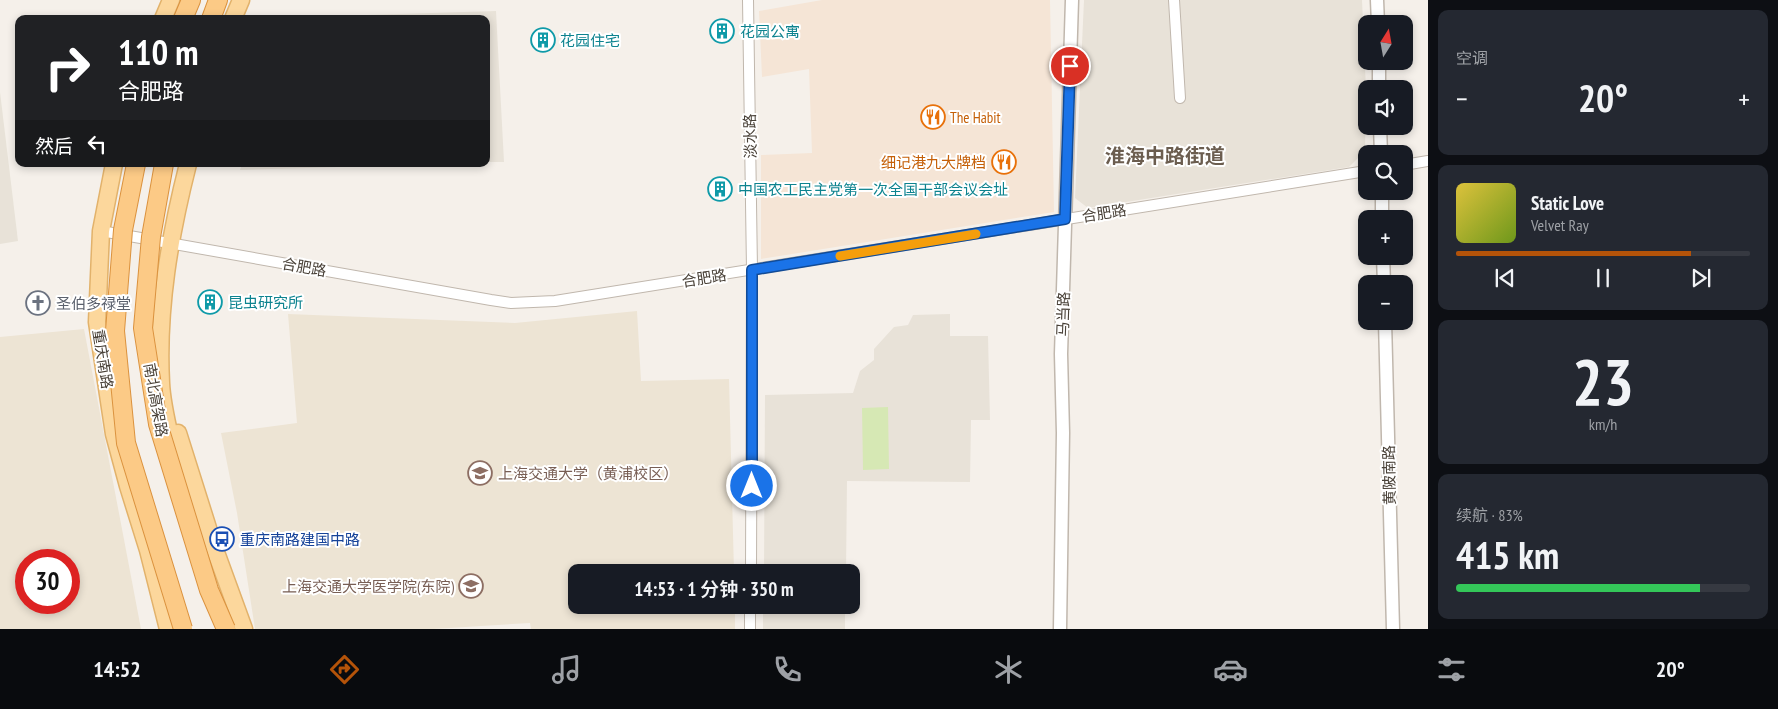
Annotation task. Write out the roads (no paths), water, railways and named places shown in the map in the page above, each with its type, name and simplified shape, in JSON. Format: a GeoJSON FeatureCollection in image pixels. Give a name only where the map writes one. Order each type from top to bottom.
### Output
{"type":"FeatureCollection","features":[{"type":"Feature","properties":{"kind":"highway"},"geometry":{"type":"LineString","coordinates":[[185,15],[191,0]]}},
{"type":"Feature","properties":{"kind":"highway"},"geometry":{"type":"LineString","coordinates":[[212,15],[218,0]]}},
{"type":"Feature","properties":{"kind":"highway","name":"南北高架路"},"geometry":{"type":"LineString","coordinates":[[135,167],[123,230],[115,331],[126,443],[183,629]]}},
{"type":"Feature","properties":{"kind":"highway","name":"南北高架路"},"geometry":{"type":"LineString","coordinates":[[163,167],[151,237],[143,328],[158,424],[209,590],[224,629]]}},
{"type":"Feature","properties":{"kind":"main road"},"geometry":{"type":"LineString","coordinates":[[165,15],[171,0]]}},
{"type":"Feature","properties":{"kind":"main road"},"geometry":{"type":"LineString","coordinates":[[235,15],[241,0]]}},
{"type":"Feature","properties":{"kind":"main road","name":"重庆南路"},"geometry":{"type":"LineString","coordinates":[[113,167],[101,231],[97,322],[114,434],[148,550],[168,629]]}},
{"type":"Feature","properties":{"kind":"main road"},"geometry":{"type":"LineString","coordinates":[[187,167],[176,212],[162,300],[160,333],[161,384],[177,469],[210,587],[224,629]]}},
{"type":"Feature","properties":{"kind":"main road"},"geometry":{"type":"LineString","coordinates":[[160,333],[176,427],[213,544],[244,629]]}},
{"type":"Feature","properties":{"kind":"main road","name":"重庆南路"},"geometry":{"type":"LineString","coordinates":[[148,550],[178,629]]}},
{"type":"Feature","properties":{"kind":"street","name":"淡水路"},"geometry":{"type":"LineString","coordinates":[[748,0],[752,270],[751,564]]}},
{"type":"Feature","properties":{"kind":"street","name":"马当路"},"geometry":{"type":"LineString","coordinates":[[1060,629],[1063,433],[1061,354],[1072,0]]}},
{"type":"Feature","properties":{"kind":"street"},"geometry":{"type":"LineString","coordinates":[[1174,0],[1180,98]]}},
{"type":"Feature","properties":{"kind":"street"},"geometry":{"type":"LineString","coordinates":[[1377,0],[1378,15]]}},
{"type":"Feature","properties":{"kind":"street"},"geometry":{"type":"LineString","coordinates":[[1413,164],[1428,161]]}},
{"type":"Feature","properties":{"kind":"street","name":"合肥路"},"geometry":{"type":"LineString","coordinates":[[101,231],[481,299],[511,303],[555,301],[1358,172]]}},
{"type":"Feature","properties":{"kind":"street","name":"黄陂南路"},"geometry":{"type":"LineString","coordinates":[[1385,330],[1393,629]]}},
{"type":"Feature","properties":{"kind":"street"},"geometry":{"type":"LineString","coordinates":[[750,614],[750,629]]}},
{"type":"Feature","properties":{"kind":"place","name":"花园公寓"},"geometry":{"type":"Point","coordinates":[722,31]}},
{"type":"Feature","properties":{"kind":"place","name":"花园住宅"},"geometry":{"type":"Point","coordinates":[543,40]}},
{"type":"Feature","properties":{"kind":"place","name":"The Habit"},"geometry":{"type":"Point","coordinates":[933,117]}},
{"type":"Feature","properties":{"kind":"place","name":"细记港九大牌档"},"geometry":{"type":"Point","coordinates":[1004,162]}},
{"type":"Feature","properties":{"kind":"place","name":"中国农工民主党第一次全国干部会议会址"},"geometry":{"type":"Point","coordinates":[720,189]}},
{"type":"Feature","properties":{"kind":"place","name":"昆虫研究所"},"geometry":{"type":"Point","coordinates":[210,302]}},
{"type":"Feature","properties":{"kind":"place","name":"圣伯多禄堂"},"geometry":{"type":"Point","coordinates":[38,303]}},
{"type":"Feature","properties":{"kind":"place","name":"上海交通大学（黄浦校区）"},"geometry":{"type":"Point","coordinates":[480,473]}},
{"type":"Feature","properties":{"kind":"place","name":"重庆南路建国中路"},"geometry":{"type":"Point","coordinates":[222,539]}},
{"type":"Feature","properties":{"kind":"place","name":"上海交通大学医学院(东院)"},"geometry":{"type":"Point","coordinates":[471,586]}},
{"type":"Feature","properties":{"kind":"district","name":"淮海中路街道"},"geometry":{"type":"Point","coordinates":[1165,156]}}]}
